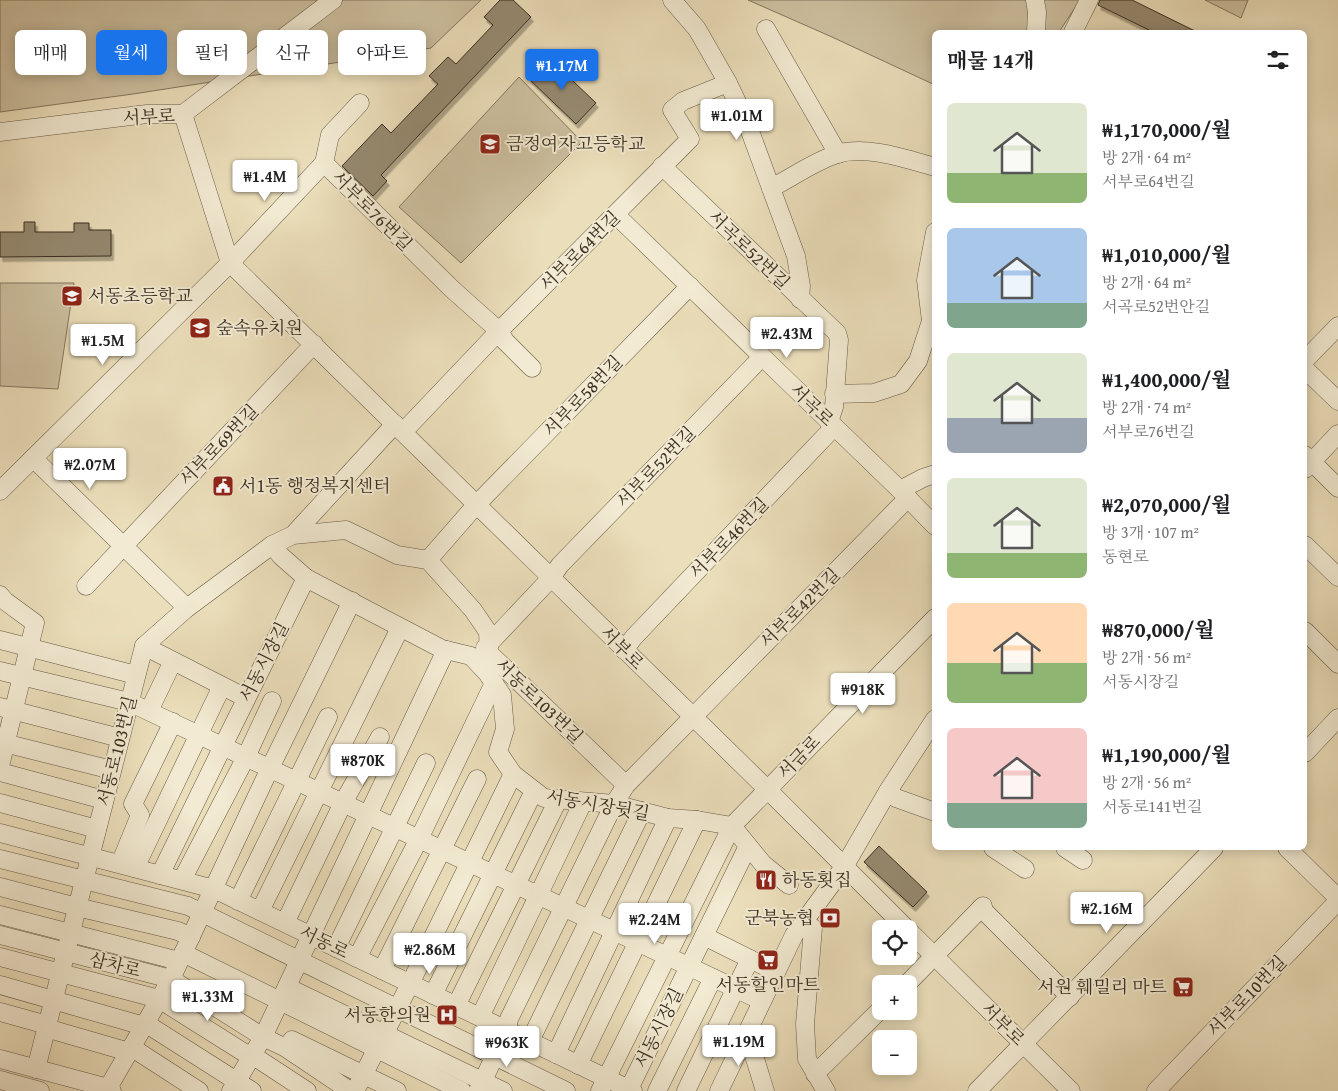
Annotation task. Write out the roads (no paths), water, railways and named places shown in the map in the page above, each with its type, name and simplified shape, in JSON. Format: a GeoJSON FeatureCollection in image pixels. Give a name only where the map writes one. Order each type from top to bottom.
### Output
{"type":"FeatureCollection","features":[{"type":"Feature","properties":{"kind":"street"},"geometry":{"type":"LineString","coordinates":[[183,114],[333,0]]}},
{"type":"Feature","properties":{"kind":"street"},"geometry":{"type":"LineString","coordinates":[[672,0],[697,30],[728,83],[747,123],[796,256],[801,286],[800,299]]}},
{"type":"Feature","properties":{"kind":"street"},"geometry":{"type":"LineString","coordinates":[[1035,0],[1037,12],[1036,30]]}},
{"type":"Feature","properties":{"kind":"street"},"geometry":{"type":"LineString","coordinates":[[1074,30],[1089,0]]}},
{"type":"Feature","properties":{"kind":"street"},"geometry":{"type":"LineString","coordinates":[[766,30],[838,154]]}},
{"type":"Feature","properties":{"kind":"street","name":"서부로64번길"},"geometry":{"type":"LineString","coordinates":[[399,428],[616,215],[690,139],[672,110],[683,101],[728,83]]}},
{"type":"Feature","properties":{"kind":"street"},"geometry":{"type":"LineString","coordinates":[[324,163],[330,135],[360,103]]}},
{"type":"Feature","properties":{"kind":"street","name":"서부로"},"geometry":{"type":"LineString","coordinates":[[0,132],[147,114],[183,114],[230,263],[768,790],[898,920]]}},
{"type":"Feature","properties":{"kind":"street"},"geometry":{"type":"LineString","coordinates":[[771,188],[798,172],[838,154],[872,151],[932,166]]}},
{"type":"Feature","properties":{"kind":"street","name":"서부로76번길"},"geometry":{"type":"LineString","coordinates":[[0,491],[230,263],[324,163],[452,289],[499,331],[505,341],[532,368]]}},
{"type":"Feature","properties":{"kind":"street","name":"서곡로52번길"},"geometry":{"type":"LineString","coordinates":[[662,166],[837,333],[839,340],[832,425]]}},
{"type":"Feature","properties":{"kind":"street","name":"서곡로"},"geometry":{"type":"LineString","coordinates":[[616,215],[932,523]]}},
{"type":"Feature","properties":{"kind":"street"},"geometry":{"type":"LineString","coordinates":[[932,248],[926,280],[932,315]]}},
{"type":"Feature","properties":{"kind":"street","name":"서부로58번길"},"geometry":{"type":"LineString","coordinates":[[476,504],[690,286]]}},
{"type":"Feature","properties":{"kind":"street"},"geometry":{"type":"LineString","coordinates":[[834,394],[874,393],[901,384],[918,361],[932,324]]}},
{"type":"Feature","properties":{"kind":"street"},"geometry":{"type":"LineString","coordinates":[[1338,326],[1307,357],[1338,401]]}},
{"type":"Feature","properties":{"kind":"street","name":"서부로69번길"},"geometry":{"type":"LineString","coordinates":[[86,586],[314,344]]}},
{"type":"Feature","properties":{"kind":"street","name":"서부로52번길"},"geometry":{"type":"LineString","coordinates":[[551,578],[560,565],[762,357]]}},
{"type":"Feature","properties":{"kind":"street","name":"서부로46번길"},"geometry":{"type":"LineString","coordinates":[[624,650],[832,425]]}},
{"type":"Feature","properties":{"kind":"street"},"geometry":{"type":"LineString","coordinates":[[293,536],[399,428]]}},
{"type":"Feature","properties":{"kind":"street"},"geometry":{"type":"LineString","coordinates":[[1338,434],[1307,462],[1338,488]]}},
{"type":"Feature","properties":{"kind":"street"},"geometry":{"type":"LineString","coordinates":[[33,458],[187,608]]}},
{"type":"Feature","properties":{"kind":"street"},"geometry":{"type":"LineString","coordinates":[[904,494],[932,476]]}},
{"type":"Feature","properties":{"kind":"street","name":"서부로42번길"},"geometry":{"type":"LineString","coordinates":[[693,718],[904,494]]}},
{"type":"Feature","properties":{"kind":"street"},"geometry":{"type":"LineString","coordinates":[[246,698],[144,646],[187,608],[272,545],[293,536],[346,530],[397,555],[428,560],[476,504]]}},
{"type":"Feature","properties":{"kind":"street"},"geometry":{"type":"LineString","coordinates":[[272,545],[281,556],[306,578],[446,650],[471,656],[480,656],[489,642],[551,578]]}},
{"type":"Feature","properties":{"kind":"street"},"geometry":{"type":"LineString","coordinates":[[1307,547],[1338,577]]}},
{"type":"Feature","properties":{"kind":"street","name":"서동로103번길"},"geometry":{"type":"LineString","coordinates":[[428,560],[473,610],[488,632],[489,653],[626,785]]}},
{"type":"Feature","properties":{"kind":"street","name":"서동시장길"},"geometry":{"type":"LineString","coordinates":[[160,875],[306,578]]}},
{"type":"Feature","properties":{"kind":"street"},"geometry":{"type":"LineString","coordinates":[[0,595],[5,601],[35,622],[22,677],[7,708],[0,766]]}},
{"type":"Feature","properties":{"kind":"street"},"geometry":{"type":"LineString","coordinates":[[0,1059],[110,1089],[191,937],[270,768],[352,601]]}},
{"type":"Feature","properties":{"kind":"street","name":"서금로"},"geometry":{"type":"LineString","coordinates":[[768,790],[932,621]]}},
{"type":"Feature","properties":{"kind":"street"},"geometry":{"type":"LineString","coordinates":[[260,911],[400,628]]}},
{"type":"Feature","properties":{"kind":"street"},"geometry":{"type":"LineString","coordinates":[[1307,633],[1338,664]]}},
{"type":"Feature","properties":{"kind":"street"},"geometry":{"type":"LineString","coordinates":[[0,640],[136,675]]}},
{"type":"Feature","properties":{"kind":"street","name":"서동로103번길"},"geometry":{"type":"LineString","coordinates":[[36,1069],[144,646]]}},
{"type":"Feature","properties":{"kind":"street"},"geometry":{"type":"LineString","coordinates":[[234,1086],[263,1037],[284,994],[367,814],[446,650]]}},
{"type":"Feature","properties":{"kind":"street","name":"서동시장뒷길"},"geometry":{"type":"LineString","coordinates":[[471,656],[502,695],[505,730],[498,752],[513,774],[544,798],[614,804],[668,818],[697,820],[732,826]]}},
{"type":"Feature","properties":{"kind":"street"},"geometry":{"type":"LineString","coordinates":[[149,711],[173,661]]}},
{"type":"Feature","properties":{"kind":"street","name":"서동시장길"},"geometry":{"type":"LineString","coordinates":[[0,671],[130,702],[762,1001]]}},
{"type":"Feature","properties":{"kind":"street"},"geometry":{"type":"LineString","coordinates":[[357,958],[419,838],[494,683]]}},
{"type":"Feature","properties":{"kind":"street","name":"서동시장길"},"geometry":{"type":"LineString","coordinates":[[127,866],[222,686]]}},
{"type":"Feature","properties":{"kind":"street","name":"서동시장길"},"geometry":{"type":"LineString","coordinates":[[182,880],[246,757],[272,701]]}},
{"type":"Feature","properties":{"kind":"street"},"geometry":{"type":"LineString","coordinates":[[7,708],[120,738]]}},
{"type":"Feature","properties":{"kind":"street"},"geometry":{"type":"LineString","coordinates":[[238,901],[328,717]]}},
{"type":"Feature","properties":{"kind":"street"},"geometry":{"type":"LineString","coordinates":[[480,1086],[507,1030],[509,1019],[614,804],[626,785],[693,718]]}},
{"type":"Feature","properties":{"kind":"street"},"geometry":{"type":"LineString","coordinates":[[1307,751],[1338,718]]}},
{"type":"Feature","properties":{"kind":"street"},"geometry":{"type":"LineString","coordinates":[[127,866],[140,816],[133,804],[173,722]]}},
{"type":"Feature","properties":{"kind":"street"},"geometry":{"type":"LineString","coordinates":[[719,1091],[794,935],[844,867],[888,791],[932,725]]}},
{"type":"Feature","properties":{"kind":"street"},"geometry":{"type":"LineString","coordinates":[[285,923],[343,803],[380,737]]}},
{"type":"Feature","properties":{"kind":"street"},"geometry":{"type":"LineString","coordinates":[[3,743],[112,770]]}},
{"type":"Feature","properties":{"kind":"street"},"geometry":{"type":"LineString","coordinates":[[336,948],[426,763]]}},
{"type":"Feature","properties":{"kind":"street"},"geometry":{"type":"LineString","coordinates":[[0,772],[104,800]]}},
{"type":"Feature","properties":{"kind":"street"},"geometry":{"type":"LineString","coordinates":[[355,1091],[513,774]]}},
{"type":"Feature","properties":{"kind":"street"},"geometry":{"type":"LineString","coordinates":[[382,970],[476,779]]}},
{"type":"Feature","properties":{"kind":"street"},"geometry":{"type":"LineString","coordinates":[[433,994],[534,790]]}},
{"type":"Feature","properties":{"kind":"street"},"geometry":{"type":"LineString","coordinates":[[768,790],[732,826],[763,864],[789,885]]}},
{"type":"Feature","properties":{"kind":"street"},"geometry":{"type":"LineString","coordinates":[[888,791],[896,798],[932,811]]}},
{"type":"Feature","properties":{"kind":"street"},"geometry":{"type":"LineString","coordinates":[[456,1006],[558,800]]}},
{"type":"Feature","properties":{"kind":"street"},"geometry":{"type":"LineString","coordinates":[[480,1017],[583,802]]}},
{"type":"Feature","properties":{"kind":"street"},"geometry":{"type":"LineString","coordinates":[[0,803],[97,829]]}},
{"type":"Feature","properties":{"kind":"street"},"geometry":{"type":"LineString","coordinates":[[530,1042],[642,811]]}},
{"type":"Feature","properties":{"kind":"street"},"geometry":{"type":"LineString","coordinates":[[556,1054],[668,818]]}},
{"type":"Feature","properties":{"kind":"street"},"geometry":{"type":"LineString","coordinates":[[578,1064],[697,820]]}},
{"type":"Feature","properties":{"kind":"street","name":"서동시장길"},"geometry":{"type":"LineString","coordinates":[[603,1085],[732,826]]}},
{"type":"Feature","properties":{"kind":"street","name":"서동로"},"geometry":{"type":"LineString","coordinates":[[0,833],[214,889],[578,1064],[603,1085],[631,1090]]}},
{"type":"Feature","properties":{"kind":"street","name":"서동시장길"},"geometry":{"type":"LineString","coordinates":[[631,1090],[748,846]]}},
{"type":"Feature","properties":{"kind":"street"},"geometry":{"type":"LineString","coordinates":[[1002,850],[1015,853],[1025,870]]}},
{"type":"Feature","properties":{"kind":"street"},"geometry":{"type":"LineString","coordinates":[[1068,850],[1083,860]]}},
{"type":"Feature","properties":{"kind":"street"},"geometry":{"type":"LineString","coordinates":[[977,1091],[1212,850]]}},
{"type":"Feature","properties":{"kind":"street"},"geometry":{"type":"LineString","coordinates":[[1289,850],[1338,899]]}},
{"type":"Feature","properties":{"kind":"street"},"geometry":{"type":"LineString","coordinates":[[0,859],[188,906],[566,1091]]}},
{"type":"Feature","properties":{"kind":"street"},"geometry":{"type":"LineString","coordinates":[[0,886],[77,908],[178,931],[191,937]]}},
{"type":"Feature","properties":{"kind":"street","name":"서부로10번길"},"geometry":{"type":"LineString","coordinates":[[1156,1091],[1338,899]]}},
{"type":"Feature","properties":{"kind":"street"},"geometry":{"type":"LineString","coordinates":[[915,975],[982,907],[1070,997]]}},
{"type":"Feature","properties":{"kind":"street"},"geometry":{"type":"LineString","coordinates":[[0,915],[70,933],[181,957],[284,994],[380,1042],[480,1086],[503,1091]]}},
{"type":"Feature","properties":{"kind":"street"},"geometry":{"type":"LineString","coordinates":[[813,928],[805,1024],[806,1059],[826,1091]]}},
{"type":"Feature","properties":{"kind":"street","name":"삼차로"},"geometry":{"type":"LineString","coordinates":[[0,935],[170,979],[263,1037],[286,1048],[350,1091]]}},
{"type":"Feature","properties":{"kind":"street"},"geometry":{"type":"LineString","coordinates":[[704,936],[776,972]]}},
{"type":"Feature","properties":{"kind":"street","name":"서부로"},"geometry":{"type":"LineString","coordinates":[[917,939],[1071,1091]]}},
{"type":"Feature","properties":{"kind":"street"},"geometry":{"type":"LineString","coordinates":[[0,957],[159,999],[307,1091]]}},
{"type":"Feature","properties":{"kind":"street"},"geometry":{"type":"LineString","coordinates":[[686,1091],[750,959]]}},
{"type":"Feature","properties":{"kind":"street","name":"서동시장길"},"geometry":{"type":"LineString","coordinates":[[657,1091],[713,978]]}},
{"type":"Feature","properties":{"kind":"street"},"geometry":{"type":"LineString","coordinates":[[0,985],[144,1025],[234,1086],[252,1091]]}},
{"type":"Feature","properties":{"kind":"street"},"geometry":{"type":"LineString","coordinates":[[0,1012],[46,1027],[130,1049],[200,1091]]}},
{"type":"Feature","properties":{"kind":"street"},"geometry":{"type":"LineString","coordinates":[[815,1074],[872,1018]]}},
{"type":"Feature","properties":{"kind":"street"},"geometry":{"type":"LineString","coordinates":[[747,1033],[754,1062],[765,1091]]}},
{"type":"Feature","properties":{"kind":"street"},"geometry":{"type":"LineString","coordinates":[[286,1048],[292,1040],[397,1091]]}},
{"type":"Feature","properties":{"kind":"street"},"geometry":{"type":"LineString","coordinates":[[380,1042],[462,1091]]}},
{"type":"Feature","properties":{"kind":"street"},"geometry":{"type":"LineString","coordinates":[[0,1080],[33,1089]]}},
{"type":"Feature","properties":{"kind":"place","name":"금정여자고등학교"},"geometry":{"type":"Point","coordinates":[490,144]}},
{"type":"Feature","properties":{"kind":"place","name":"서동초등학교"},"geometry":{"type":"Point","coordinates":[72,296]}},
{"type":"Feature","properties":{"kind":"place","name":"숲속유치원"},"geometry":{"type":"Point","coordinates":[200,328]}},
{"type":"Feature","properties":{"kind":"place","name":"서1동 행정복지센터"},"geometry":{"type":"Point","coordinates":[223,486]}},
{"type":"Feature","properties":{"kind":"place","name":"하동횟집"},"geometry":{"type":"Point","coordinates":[766,880]}},
{"type":"Feature","properties":{"kind":"place","name":"군북농협"},"geometry":{"type":"Point","coordinates":[830,918]}},
{"type":"Feature","properties":{"kind":"place","name":"서동할인마트"},"geometry":{"type":"Point","coordinates":[768,960]}},
{"type":"Feature","properties":{"kind":"place","name":"서원 훼밀리 마트"},"geometry":{"type":"Point","coordinates":[1183,987]}},
{"type":"Feature","properties":{"kind":"place","name":"서동한의원"},"geometry":{"type":"Point","coordinates":[447,1015]}}]}
